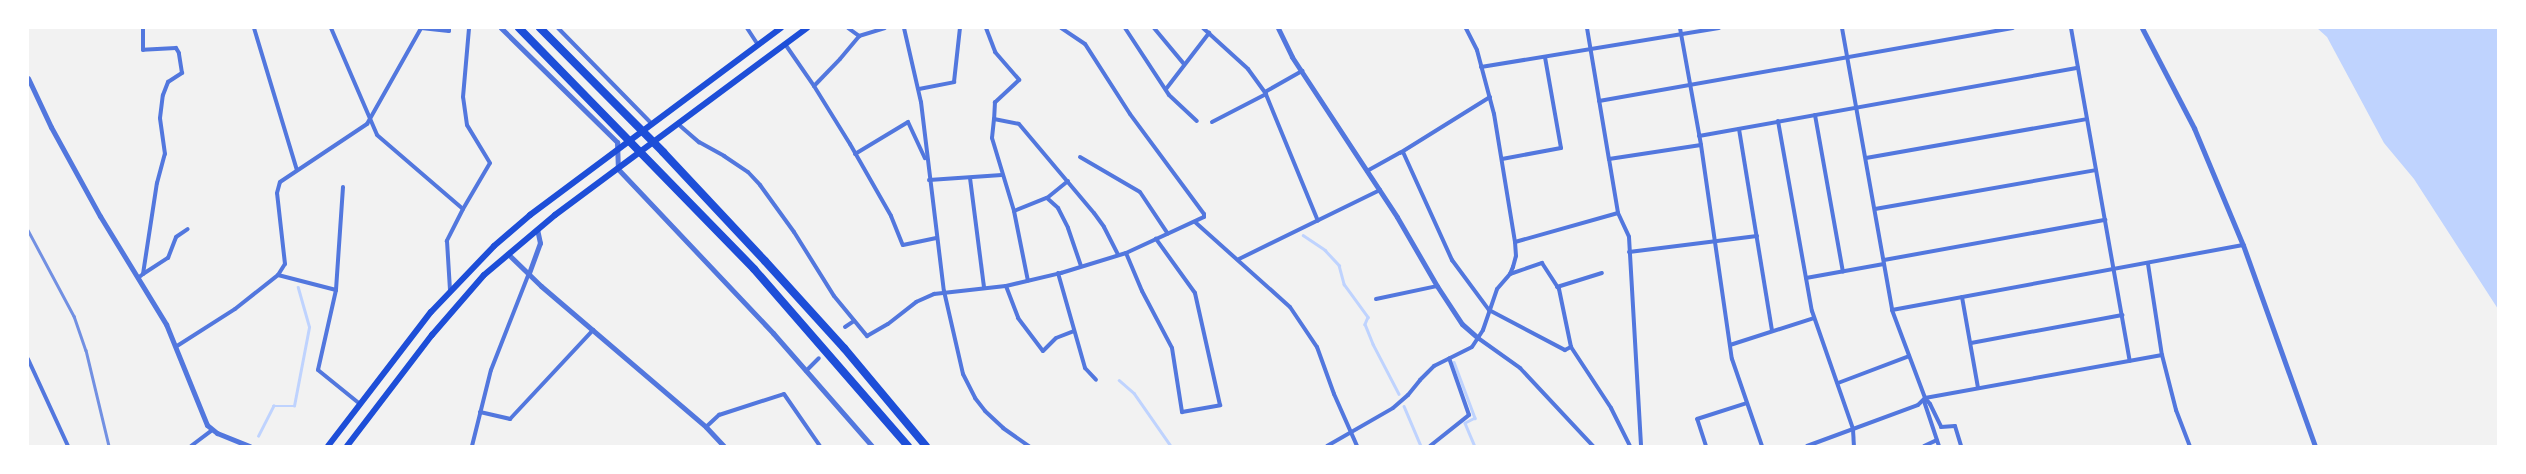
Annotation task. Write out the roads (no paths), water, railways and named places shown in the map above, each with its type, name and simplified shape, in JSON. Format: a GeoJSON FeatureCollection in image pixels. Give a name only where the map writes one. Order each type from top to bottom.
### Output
{"type":"FeatureCollection","features":[{"type":"Feature","properties":{"kind":"highway"},"geometry":{"type":"LineString","coordinates":[[519,28],[754,269],[908,446]]}},
{"type":"Feature","properties":{"kind":"highway"},"geometry":{"type":"LineString","coordinates":[[540,28],[663,152],[765,261],[844,348],[926,446]]}},
{"type":"Feature","properties":{"kind":"main road"},"geometry":{"type":"LineString","coordinates":[[328,446],[450,290],[494,246],[523,221],[781,28]]}},
{"type":"Feature","properties":{"kind":"main road"},"geometry":{"type":"LineString","coordinates":[[347,446],[447,316],[484,275],[537,229],[807,28]]}},
{"type":"Feature","properties":{"kind":"street"},"geometry":{"type":"LineString","coordinates":[[143,28],[144,50],[176,48],[179,53],[182,73],[168,82],[163,95],[160,118],[165,154],[157,183],[143,274]]}},
{"type":"Feature","properties":{"kind":"street"},"geometry":{"type":"LineString","coordinates":[[254,28],[297,170]]}},
{"type":"Feature","properties":{"kind":"street"},"geometry":{"type":"LineString","coordinates":[[331,28],[377,135],[463,209]]}},
{"type":"Feature","properties":{"kind":"street"},"geometry":{"type":"LineString","coordinates":[[177,346],[235,309],[278,275],[285,264],[277,193],[280,182],[370,120],[421,28],[448,31],[449,28]]}},
{"type":"Feature","properties":{"kind":"street"},"geometry":{"type":"LineString","coordinates":[[450,290],[448,278],[448,241],[463,209],[490,163],[467,125],[463,97],[469,28]]}},
{"type":"Feature","properties":{"kind":"street"},"geometry":{"type":"LineString","coordinates":[[501,28],[617,142],[618,169],[706,261],[872,446]]}},
{"type":"Feature","properties":{"kind":"street"},"geometry":{"type":"LineString","coordinates":[[558,28],[652,124]]}},
{"type":"Feature","properties":{"kind":"street"},"geometry":{"type":"LineString","coordinates":[[746,28],[758,45]]}},
{"type":"Feature","properties":{"kind":"street"},"geometry":{"type":"LineString","coordinates":[[848,28],[859,36]]}},
{"type":"Feature","properties":{"kind":"street"},"geometry":{"type":"LineString","coordinates":[[814,86],[859,36],[885,28]]}},
{"type":"Feature","properties":{"kind":"street"},"geometry":{"type":"LineString","coordinates":[[904,28],[919,88],[936,238],[944,291],[958,356],[975,398],[1003,428],[1029,446]]}},
{"type":"Feature","properties":{"kind":"street"},"geometry":{"type":"LineString","coordinates":[[919,88],[954,82],[960,28]]}},
{"type":"Feature","properties":{"kind":"street"},"geometry":{"type":"LineString","coordinates":[[986,28],[996,52],[1019,80],[995,102],[992,138],[1014,211],[1028,281]]}},
{"type":"Feature","properties":{"kind":"street"},"geometry":{"type":"LineString","coordinates":[[678,124],[699,142],[748,172],[760,185],[794,232],[819,275],[867,336],[888,324],[916,302],[944,291],[1006,286],[1058,273],[1126,253],[1204,218],[1204,214],[1130,114],[1084,44],[1061,28]]}},
{"type":"Feature","properties":{"kind":"street"},"geometry":{"type":"LineString","coordinates":[[1125,28],[1166,89],[1197,121]]}},
{"type":"Feature","properties":{"kind":"street"},"geometry":{"type":"LineString","coordinates":[[1154,28],[1184,64]]}},
{"type":"Feature","properties":{"kind":"street"},"geometry":{"type":"LineString","coordinates":[[1203,28],[1248,69],[1266,93],[1318,221]]}},
{"type":"Feature","properties":{"kind":"street"},"geometry":{"type":"LineString","coordinates":[[1278,28],[1302,71],[1380,190],[1462,324],[1520,368],[1592,446]]}},
{"type":"Feature","properties":{"kind":"street"},"geometry":{"type":"LineString","coordinates":[[1327,446],[1402,402],[1426,373],[1448,358],[1472,347],[1478,338],[1497,289],[1510,274],[1516,256],[1502,159],[1490,97],[1477,50],[1466,28]]}},
{"type":"Feature","properties":{"kind":"street"},"geometry":{"type":"LineString","coordinates":[[1587,28],[1618,213],[1629,237],[1641,446]]}},
{"type":"Feature","properties":{"kind":"street"},"geometry":{"type":"LineString","coordinates":[[1680,28],[1701,145],[1730,345],[1762,446]]}},
{"type":"Feature","properties":{"kind":"street"},"geometry":{"type":"LineString","coordinates":[[1481,67],[1719,28]]}},
{"type":"Feature","properties":{"kind":"street"},"geometry":{"type":"LineString","coordinates":[[1842,28],[1892,310],[1939,446]]}},
{"type":"Feature","properties":{"kind":"street"},"geometry":{"type":"LineString","coordinates":[[1599,101],[2013,28]]}},
{"type":"Feature","properties":{"kind":"street"},"geometry":{"type":"LineString","coordinates":[[2071,28],[2130,361]]}},
{"type":"Feature","properties":{"kind":"street"},"geometry":{"type":"LineString","coordinates":[[2142,28],[2194,128],[2243,245],[2315,446]]}},
{"type":"Feature","properties":{"kind":"street"},"geometry":{"type":"LineString","coordinates":[[1166,89],[1209,33]]}},
{"type":"Feature","properties":{"kind":"street"},"geometry":{"type":"LineString","coordinates":[[785,44],[814,86],[855,154],[891,216],[903,246],[936,238]]}},
{"type":"Feature","properties":{"kind":"street"},"geometry":{"type":"LineString","coordinates":[[1502,159],[1561,148],[1546,57]]}},
{"type":"Feature","properties":{"kind":"street"},"geometry":{"type":"LineString","coordinates":[[1699,136],[2078,68]]}},
{"type":"Feature","properties":{"kind":"street"},"geometry":{"type":"LineString","coordinates":[[1212,122],[1302,71]]}},
{"type":"Feature","properties":{"kind":"street"},"geometry":{"type":"LineString","coordinates":[[28,78],[51,127],[177,346],[204,419],[212,430],[249,446]]}},
{"type":"Feature","properties":{"kind":"street"},"geometry":{"type":"LineString","coordinates":[[1367,171],[1403,152],[1490,97]]}},
{"type":"Feature","properties":{"kind":"street"},"geometry":{"type":"LineString","coordinates":[[1815,115],[1842,272]]}},
{"type":"Feature","properties":{"kind":"street"},"geometry":{"type":"LineString","coordinates":[[1866,158],[2088,118]]}},
{"type":"Feature","properties":{"kind":"street"},"geometry":{"type":"LineString","coordinates":[[994,119],[1019,124],[1068,181],[1104,227],[1118,255]]}},
{"type":"Feature","properties":{"kind":"street"},"geometry":{"type":"LineString","coordinates":[[1778,121],[1814,318],[1854,429],[1854,446]]}},
{"type":"Feature","properties":{"kind":"street"},"geometry":{"type":"LineString","coordinates":[[855,154],[908,122],[927,162]]}},
{"type":"Feature","properties":{"kind":"street"},"geometry":{"type":"LineString","coordinates":[[1739,129],[1772,330]]}},
{"type":"Feature","properties":{"kind":"street"},"geometry":{"type":"LineString","coordinates":[[1609,159],[1701,145]]}},
{"type":"Feature","properties":{"kind":"street"},"geometry":{"type":"LineString","coordinates":[[1403,152],[1452,260],[1489,310],[1565,350],[1571,348]]}},
{"type":"Feature","properties":{"kind":"street"},"geometry":{"type":"LineString","coordinates":[[1080,156],[1140,192],[1168,234]]}},
{"type":"Feature","properties":{"kind":"street"},"geometry":{"type":"LineString","coordinates":[[1875,209],[2096,170]]}},
{"type":"Feature","properties":{"kind":"street"},"geometry":{"type":"LineString","coordinates":[[929,180],[1002,175]]}},
{"type":"Feature","properties":{"kind":"street"},"geometry":{"type":"LineString","coordinates":[[970,178],[984,288]]}},
{"type":"Feature","properties":{"kind":"street"},"geometry":{"type":"LineString","coordinates":[[1014,211],[1047,198],[1068,181]]}},
{"type":"Feature","properties":{"kind":"street"},"geometry":{"type":"LineString","coordinates":[[343,187],[336,290],[318,370],[360,404]]}},
{"type":"Feature","properties":{"kind":"street"},"geometry":{"type":"LineString","coordinates":[[1239,259],[1380,190]]}},
{"type":"Feature","properties":{"kind":"street"},"geometry":{"type":"LineString","coordinates":[[1047,198],[1058,208],[1068,228],[1081,266]]}},
{"type":"Feature","properties":{"kind":"street"},"geometry":{"type":"LineString","coordinates":[[1515,242],[1584,220],[1618,213]]}},
{"type":"Feature","properties":{"kind":"street"},"geometry":{"type":"LineString","coordinates":[[1806,278],[2105,220]]}},
{"type":"Feature","properties":{"kind":"street"},"geometry":{"type":"LineString","coordinates":[[1195,222],[1239,259],[1290,307],[1317,347],[1334,394],[1358,446]]}},
{"type":"Feature","properties":{"kind":"street"},"geometry":{"type":"LineString","coordinates":[[138,278],[168,258],[176,237],[188,229]]}},
{"type":"Feature","properties":{"kind":"street"},"geometry":{"type":"LineString","coordinates":[[472,446],[491,370],[540,243],[537,229]]}},
{"type":"Feature","properties":{"kind":"street"},"geometry":{"type":"LineString","coordinates":[[1630,252],[1756,236]]}},
{"type":"Feature","properties":{"kind":"street"},"geometry":{"type":"LineString","coordinates":[[1126,253],[1142,291],[1172,348],[1182,412],[1220,405],[1194,293],[1156,239]]}},
{"type":"Feature","properties":{"kind":"street"},"geometry":{"type":"LineString","coordinates":[[1892,310],[2243,245]]}},
{"type":"Feature","properties":{"kind":"street"},"geometry":{"type":"LineString","coordinates":[[508,254],[706,427],[724,446]]}},
{"type":"Feature","properties":{"kind":"street"},"geometry":{"type":"LineString","coordinates":[[1510,274],[1542,263],[1557,287],[1571,348],[1611,408],[1630,446]]}},
{"type":"Feature","properties":{"kind":"street"},"geometry":{"type":"LineString","coordinates":[[2148,264],[2162,355],[2176,410],[2190,446]]}},
{"type":"Feature","properties":{"kind":"street"},"geometry":{"type":"LineString","coordinates":[[1058,273],[1085,368],[1096,380]]}},
{"type":"Feature","properties":{"kind":"street"},"geometry":{"type":"LineString","coordinates":[[1557,287],[1602,273]]}},
{"type":"Feature","properties":{"kind":"street"},"geometry":{"type":"LineString","coordinates":[[278,275],[336,290]]}},
{"type":"Feature","properties":{"kind":"street"},"geometry":{"type":"LineString","coordinates":[[1006,286],[1018,318],[1042,351],[1056,338],[1074,331]]}},
{"type":"Feature","properties":{"kind":"street"},"geometry":{"type":"LineString","coordinates":[[1376,299],[1437,286]]}},
{"type":"Feature","properties":{"kind":"street"},"geometry":{"type":"LineString","coordinates":[[1962,297],[1978,388]]}},
{"type":"Feature","properties":{"kind":"street"},"geometry":{"type":"LineString","coordinates":[[1971,343],[2122,315]]}},
{"type":"Feature","properties":{"kind":"street"},"geometry":{"type":"LineString","coordinates":[[1730,345],[1814,318]]}},
{"type":"Feature","properties":{"kind":"street"},"geometry":{"type":"LineString","coordinates":[[845,328],[854,321]]}},
{"type":"Feature","properties":{"kind":"street"},"geometry":{"type":"LineString","coordinates":[[480,412],[510,419],[593,330]]}},
{"type":"Feature","properties":{"kind":"street"},"geometry":{"type":"LineString","coordinates":[[1806,446],[1854,429],[1924,400],[1978,388],[2162,355]]}},
{"type":"Feature","properties":{"kind":"street"},"geometry":{"type":"LineString","coordinates":[[1838,383],[1909,356]]}},
{"type":"Feature","properties":{"kind":"street"},"geometry":{"type":"LineString","coordinates":[[806,371],[819,358]]}},
{"type":"Feature","properties":{"kind":"street"},"geometry":{"type":"LineString","coordinates":[[1430,446],[1469,415],[1448,358]]}},
{"type":"Feature","properties":{"kind":"street"},"geometry":{"type":"LineString","coordinates":[[28,359],[68,446]]}},
{"type":"Feature","properties":{"kind":"street"},"geometry":{"type":"LineString","coordinates":[[706,427],[719,415],[784,394],[820,446]]}},
{"type":"Feature","properties":{"kind":"street"},"geometry":{"type":"LineString","coordinates":[[1924,400],[1930,404],[1941,427],[1955,426],[1961,446]]}},
{"type":"Feature","properties":{"kind":"street"},"geometry":{"type":"LineString","coordinates":[[1706,446],[1697,419],[1747,403]]}},
{"type":"Feature","properties":{"kind":"street"},"geometry":{"type":"LineString","coordinates":[[191,446],[212,430]]}},
{"type":"Feature","properties":{"kind":"street"},"geometry":{"type":"LineString","coordinates":[[1924,446],[1937,440]]}},
{"type":"Feature","properties":{"kind":"water"},"geometry":{"type":"Polygon","coordinates":[[[2317,28],[2498,28],[2498,309],[2414,179],[2384,143],[2327,37],[2317,28]]]}},
{"type":"Feature","properties":{"kind":"waterway"},"geometry":{"type":"LineString","coordinates":[[1303,235],[1325,250],[1339,265],[1344,284],[1368,317],[1365,324],[1373,344],[1399,394]]}},
{"type":"Feature","properties":{"kind":"waterway"},"geometry":{"type":"LineString","coordinates":[[258,436],[273,406],[294,406],[309,327],[298,288]]}},
{"type":"Feature","properties":{"kind":"waterway"},"geometry":{"type":"LineString","coordinates":[[1454,362],[1475,418],[1465,423],[1475,446]]}},
{"type":"Feature","properties":{"kind":"waterway"},"geometry":{"type":"LineString","coordinates":[[1119,380],[1134,393],[1171,446]]}},
{"type":"Feature","properties":{"kind":"waterway"},"geometry":{"type":"LineString","coordinates":[[1404,406],[1421,446]]}},
{"type":"Feature","properties":{"kind":"railway"},"geometry":{"type":"LineString","coordinates":[[28,230],[74,316],[86,350],[109,446]]}}]}
